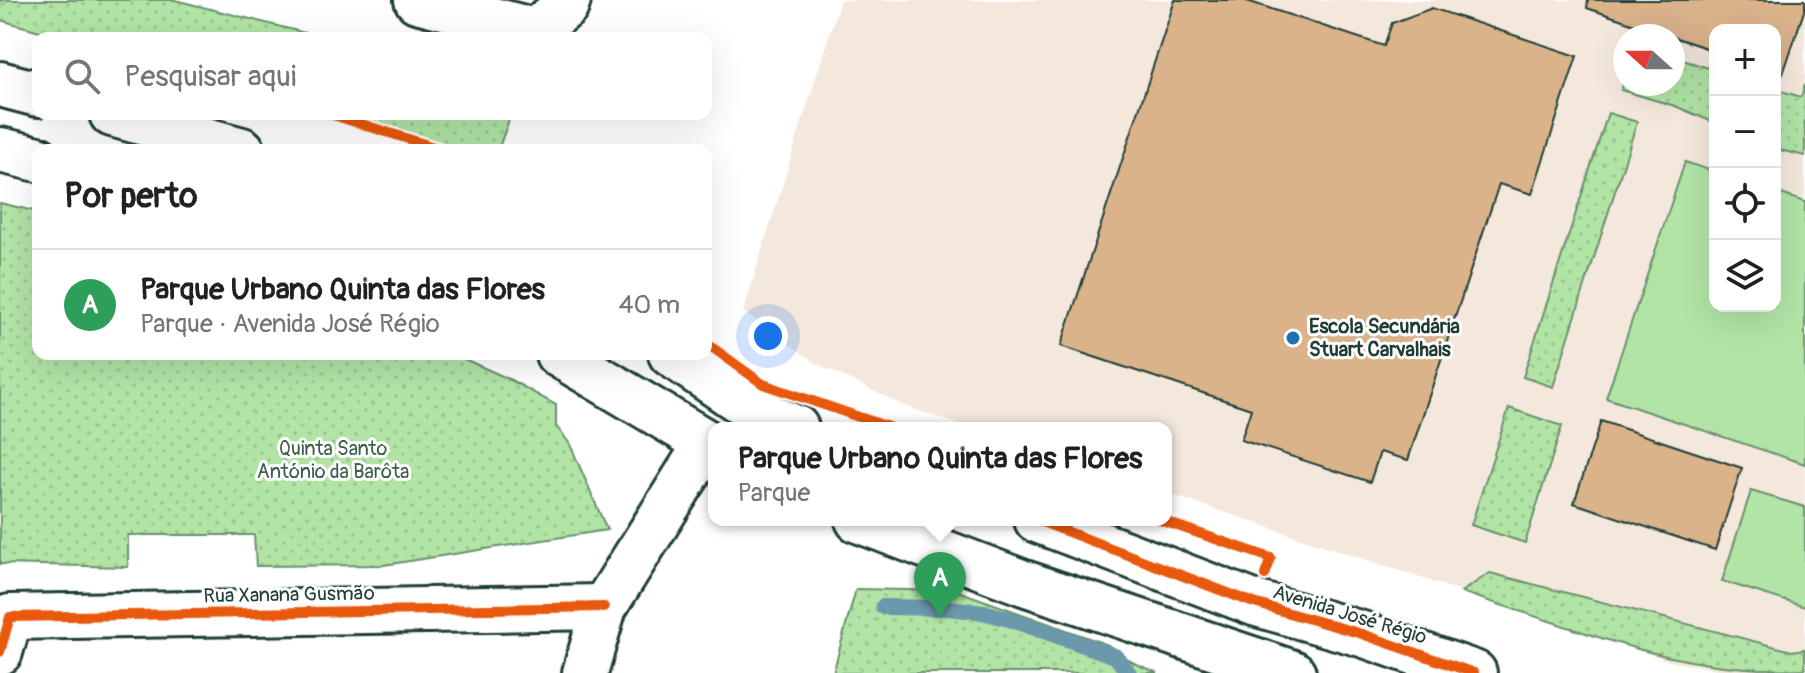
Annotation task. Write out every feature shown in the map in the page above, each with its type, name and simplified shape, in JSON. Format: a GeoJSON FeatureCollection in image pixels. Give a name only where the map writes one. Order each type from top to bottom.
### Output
{"type":"FeatureCollection","features":[{"type":"Feature","properties":{"kind":"street"},"geometry":{"type":"LineString","coordinates":[[417,0],[535,31],[566,6],[568,0]]}},
{"type":"Feature","properties":{"kind":"street"},"geometry":{"type":"LineString","coordinates":[[0,84],[32,92]]}},
{"type":"Feature","properties":{"kind":"street"},"geometry":{"type":"LineString","coordinates":[[134,120],[220,144]]}},
{"type":"Feature","properties":{"kind":"street"},"geometry":{"type":"LineString","coordinates":[[0,150],[32,158]]}},
{"type":"Feature","properties":{"kind":"street"},"geometry":{"type":"LineString","coordinates":[[568,360],[708,444]]}},
{"type":"Feature","properties":{"kind":"street"},"geometry":{"type":"LineString","coordinates":[[680,360],[755,411],[782,422]]}},
{"type":"Feature","properties":{"kind":"street"},"geometry":{"type":"LineString","coordinates":[[585,673],[604,607],[708,448]]}},
{"type":"Feature","properties":{"kind":"street"},"geometry":{"type":"LineString","coordinates":[[874,526],[1024,583],[1293,673]]}},
{"type":"Feature","properties":{"kind":"street","name":"Avenida José Régio"},"geometry":{"type":"LineString","coordinates":[[1053,526],[1254,603],[1362,634],[1474,673]]}},
{"type":"Feature","properties":{"kind":"street","name":"Rua Xanana Gusmão"},"geometry":{"type":"LineString","coordinates":[[0,652],[10,617],[604,607]]}},
{"type":"Feature","properties":{"kind":"shaded area","name":"Escola Secundária Stuart Carvalhais"},"geometry":{"type":"Polygon","coordinates":[[[840,0],[1805,0],[1805,669],[1783,673],[1742,673],[1673,662],[1172,495],[1172,422],[952,422],[902,405],[818,364],[743,312],[840,0]]]}},
{"type":"Feature","properties":{"kind":"green space"},"geometry":{"type":"Polygon","coordinates":[[[0,0],[175,0],[301,32],[43,32],[0,20],[0,0]]]}},
{"type":"Feature","properties":{"kind":"green space"},"geometry":{"type":"Polygon","coordinates":[[[1685,61],[1709,68],[1709,120],[1641,96],[1685,96],[1685,61]]]}},
{"type":"Feature","properties":{"kind":"green space"},"geometry":{"type":"Polygon","coordinates":[[[1805,85],[1805,156],[1781,150],[1781,91],[1801,97],[1805,85]]]}},
{"type":"Feature","properties":{"kind":"green space"},"geometry":{"type":"Polygon","coordinates":[[[1608,113],[1637,122],[1553,387],[1523,377],[1608,113]]]}},
{"type":"Feature","properties":{"kind":"green space"},"geometry":{"type":"Polygon","coordinates":[[[348,120],[509,120],[500,144],[430,144],[348,120]]]}},
{"type":"Feature","properties":{"kind":"green space"},"geometry":{"type":"Polygon","coordinates":[[[1685,162],[1709,170],[1709,312],[1781,312],[1781,194],[1805,202],[1805,464],[1606,398],[1685,162]]]}},
{"type":"Feature","properties":{"kind":"green space","name":"Quinta Santo António da Barôta"},"geometry":{"type":"Polygon","coordinates":[[[0,203],[32,211],[32,360],[466,360],[556,405],[556,426],[570,444],[607,530],[384,565],[256,566],[254,535],[128,535],[128,567],[0,564],[0,203]]]}},
{"type":"Feature","properties":{"kind":"green space"},"geometry":{"type":"Polygon","coordinates":[[[1509,408],[1562,426],[1525,543],[1471,525],[1509,408]]]}},
{"type":"Feature","properties":{"kind":"green space"},"geometry":{"type":"Polygon","coordinates":[[[1751,491],[1805,507],[1805,607],[1722,581],[1751,491]]]}},
{"type":"Feature","properties":{"kind":"green space"},"geometry":{"type":"Polygon","coordinates":[[[1490,573],[1792,651],[1805,649],[1805,669],[1749,669],[1668,657],[1615,643],[1461,592],[1490,573]]]}},
{"type":"Feature","properties":{"kind":"green space"},"geometry":{"type":"Polygon","coordinates":[[[856,589],[958,591],[1108,645],[1134,663],[1158,673],[833,673],[856,589]]]}},
{"type":"Feature","properties":{"kind":"building"},"geometry":{"type":"Polygon","coordinates":[[[1175,0],[1244,0],[1384,46],[1392,23],[1432,8],[1577,56],[1532,194],[1499,184],[1408,460],[1380,452],[1370,482],[1241,440],[1251,409],[1061,346],[1175,0]]]}},
{"type":"Feature","properties":{"kind":"building"},"geometry":{"type":"Polygon","coordinates":[[[1588,0],[1805,0],[1783,74],[1781,24],[1709,24],[1709,49],[1685,41],[1685,24],[1635,24],[1587,8],[1588,0]]]}},
{"type":"Feature","properties":{"kind":"building"},"geometry":{"type":"Polygon","coordinates":[[[1601,421],[1742,468],[1715,550],[1574,503],[1601,421]]]}},
{"type":"Feature","properties":{"kind":"waterway"},"geometry":{"type":"LineString","coordinates":[[883,607],[983,612],[1115,656],[1129,673]]}},
{"type":"Feature","properties":{"kind":"cycle path"},"geometry":{"type":"LineString","coordinates":[[349,120],[424,144]]}},
{"type":"Feature","properties":{"kind":"cycle path"},"geometry":{"type":"LineString","coordinates":[[712,347],[763,384],[874,422]]}},
{"type":"Feature","properties":{"kind":"cycle path"},"geometry":{"type":"LineString","coordinates":[[1172,524],[1271,558],[1265,575]]}},
{"type":"Feature","properties":{"kind":"cycle path"},"geometry":{"type":"LineString","coordinates":[[1053,526],[1254,603],[1362,634],[1474,673]]}},
{"type":"Feature","properties":{"kind":"cycle path"},"geometry":{"type":"LineString","coordinates":[[0,652],[10,617],[604,607]]}},
{"type":"Feature","properties":{"kind":"place","name":"Escola Secundária Stuart Carvalhais"},"geometry":{"type":"Point","coordinates":[1293,338]}},
{"type":"Feature","properties":{"kind":"place","name":"Parque Urbano Quinta das Flores"},"geometry":{"type":"Point","coordinates":[940,618]}}]}
